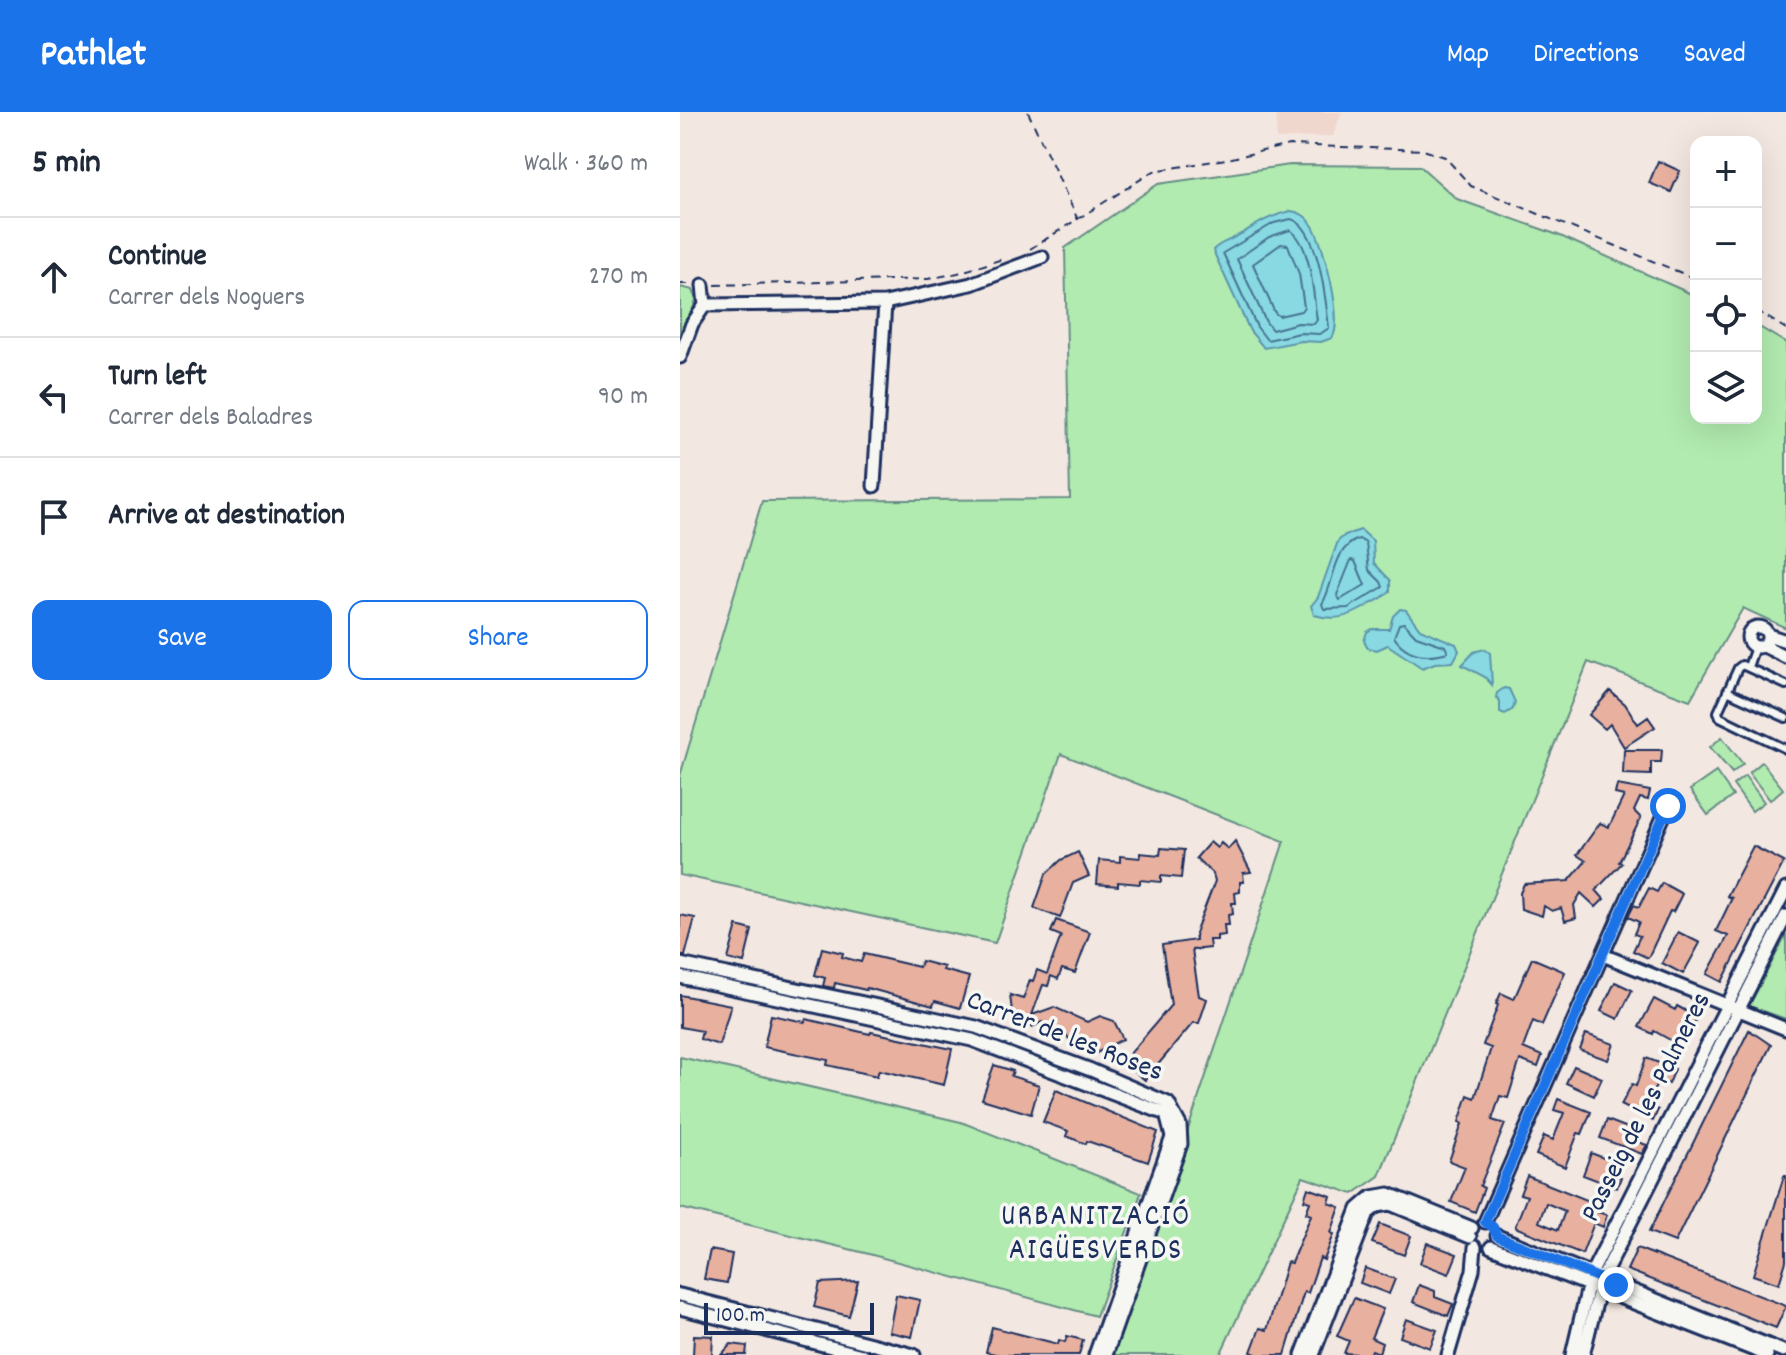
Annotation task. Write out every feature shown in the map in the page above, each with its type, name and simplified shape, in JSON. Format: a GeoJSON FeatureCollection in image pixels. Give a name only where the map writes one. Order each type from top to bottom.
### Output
{"type":"FeatureCollection","features":[{"type":"Feature","properties":{"kind":"street"},"geometry":{"type":"LineString","coordinates":[[705,305],[885,303],[971,284],[1042,257]]}},
{"type":"Feature","properties":{"kind":"street"},"geometry":{"type":"LineString","coordinates":[[680,357],[692,324],[705,305],[703,285]]}},
{"type":"Feature","properties":{"kind":"street"},"geometry":{"type":"LineString","coordinates":[[874,486],[885,303]]}},
{"type":"Feature","properties":{"kind":"street"},"geometry":{"type":"LineString","coordinates":[[1762,643],[1786,641]]}},
{"type":"Feature","properties":{"kind":"street"},"geometry":{"type":"LineString","coordinates":[[1762,643],[1786,657]]}},
{"type":"Feature","properties":{"kind":"street"},"geometry":{"type":"LineString","coordinates":[[1485,1222],[1668,806]]}},
{"type":"Feature","properties":{"kind":"street","name":"Passeig de les Palmeres"},"geometry":{"type":"LineString","coordinates":[[1572,1355],[1595,1282],[1732,1009],[1786,889]]}},
{"type":"Feature","properties":{"kind":"street","name":"Passeig de les Palmeres"},"geometry":{"type":"LineString","coordinates":[[1732,1009],[1786,916]]}},
{"type":"Feature","properties":{"kind":"street"},"geometry":{"type":"LineString","coordinates":[[1603,955],[1786,1029]]}},
{"type":"Feature","properties":{"kind":"street","name":"Carrer de les Roses"},"geometry":{"type":"LineString","coordinates":[[680,964],[976,1027],[1168,1103],[1180,1125],[1181,1144],[1106,1355]]}},
{"type":"Feature","properties":{"kind":"street","name":"Carrer de les Roses"},"geometry":{"type":"LineString","coordinates":[[680,977],[972,1040],[1166,1114],[1172,1137],[1095,1355]]}},
{"type":"Feature","properties":{"kind":"street"},"geometry":{"type":"LineString","coordinates":[[1302,1355],[1358,1209],[1389,1194],[1482,1241],[1783,1351]]}},
{"type":"Feature","properties":{"kind":"street"},"geometry":{"type":"LineString","coordinates":[[1313,1355],[1374,1202]]}},
{"type":"Feature","properties":{"kind":"street"},"geometry":{"type":"LineString","coordinates":[[1448,1355],[1482,1241],[1493,1227],[1485,1222],[1479,1223],[1482,1241]]}},
{"type":"Feature","properties":{"kind":"street"},"geometry":{"type":"LineString","coordinates":[[1595,1282],[1767,1355]]}},
{"type":"Feature","properties":{"kind":"street","name":"Passeig de les Palmeres"},"geometry":{"type":"LineString","coordinates":[[1583,1355],[1595,1282]]}},
{"type":"Feature","properties":{"kind":"street"},"geometry":{"type":"LineString","coordinates":[[680,1295],[914,1355]]}},
{"type":"Feature","properties":{"kind":"street"},"geometry":{"type":"LineString","coordinates":[[680,1308],[862,1355]]}},
{"type":"Feature","properties":{"kind":"lane"},"geometry":{"type":"LineString","coordinates":[[1748,667],[1762,643]]}},
{"type":"Feature","properties":{"kind":"lane"},"geometry":{"type":"LineString","coordinates":[[1786,685],[1742,665],[1718,712],[1720,717],[1786,749]]}},
{"type":"Feature","properties":{"kind":"lane"},"geometry":{"type":"LineString","coordinates":[[1727,691],[1786,718]]}},
{"type":"Feature","properties":{"kind":"path"},"geometry":{"type":"LineString","coordinates":[[1028,112],[1079,220]]}},
{"type":"Feature","properties":{"kind":"path"},"geometry":{"type":"LineString","coordinates":[[1026,251],[1154,171],[1289,145],[1423,150],[1445,157],[1471,186],[1690,277]]}},
{"type":"Feature","properties":{"kind":"path"},"geometry":{"type":"LineString","coordinates":[[680,284],[928,279],[1013,255]]}},
{"type":"Feature","properties":{"kind":"path"},"geometry":{"type":"LineString","coordinates":[[1762,314],[1786,329]]}},
{"type":"Feature","properties":{"kind":"shaded area"},"geometry":{"type":"Polygon","coordinates":[[[1277,112],[1342,112],[1333,136],[1276,139],[1277,112]]]}},
{"type":"Feature","properties":{"kind":"green space"},"geometry":{"type":"Polygon","coordinates":[[[1290,165],[1420,166],[1457,199],[1558,235],[1690,293],[1690,424],[1762,424],[1762,329],[1786,343],[1786,628],[1743,608],[1690,700],[1588,662],[1379,1176],[1353,1194],[1303,1177],[1220,1355],[1113,1355],[1284,841],[1061,754],[995,943],[680,875],[680,776],[762,501],[1070,499],[1065,248],[1158,184],[1290,165]]]}},
{"type":"Feature","properties":{"kind":"green space"},"geometry":{"type":"Polygon","coordinates":[[[680,287],[693,290],[696,300],[680,346],[680,287]]]}},
{"type":"Feature","properties":{"kind":"green space"},"geometry":{"type":"Polygon","coordinates":[[[1722,737],[1743,764],[1732,773],[1710,747],[1722,737]]]}},
{"type":"Feature","properties":{"kind":"green space"},"geometry":{"type":"Polygon","coordinates":[[[1762,762],[1783,789],[1770,800],[1749,773],[1762,762]]]}},
{"type":"Feature","properties":{"kind":"green space"},"geometry":{"type":"Polygon","coordinates":[[[1716,772],[1733,796],[1708,815],[1690,790],[1716,772]]]}},
{"type":"Feature","properties":{"kind":"green space"},"geometry":{"type":"Polygon","coordinates":[[[1745,776],[1764,802],[1752,811],[1733,785],[1745,776]]]}},
{"type":"Feature","properties":{"kind":"green space"},"geometry":{"type":"Polygon","coordinates":[[[1786,935],[1786,1019],[1749,1006],[1786,935]]]}},
{"type":"Feature","properties":{"kind":"green space"},"geometry":{"type":"Polygon","coordinates":[[[680,1057],[961,1122],[1141,1193],[1096,1316],[865,1253],[680,1208],[680,1057]]]}},
{"type":"Feature","properties":{"kind":"water"},"geometry":{"type":"Polygon","coordinates":[[[1291,211],[1305,216],[1316,232],[1331,282],[1335,329],[1332,338],[1321,342],[1301,341],[1264,348],[1250,331],[1214,249],[1263,221],[1291,211]]]}},
{"type":"Feature","properties":{"kind":"water"},"geometry":{"type":"Polygon","coordinates":[[[1361,530],[1373,541],[1374,563],[1390,580],[1390,591],[1348,615],[1329,618],[1314,615],[1311,606],[1318,597],[1338,541],[1361,530]]]}},
{"type":"Feature","properties":{"kind":"water"},"geometry":{"type":"Polygon","coordinates":[[[1400,609],[1406,610],[1420,629],[1456,644],[1459,651],[1453,662],[1435,663],[1422,668],[1388,645],[1377,650],[1368,648],[1364,641],[1367,632],[1389,629],[1393,616],[1400,609]]]}},
{"type":"Feature","properties":{"kind":"water"},"geometry":{"type":"Polygon","coordinates":[[[1484,649],[1490,653],[1492,685],[1485,677],[1462,665],[1474,652],[1484,649]]]}},
{"type":"Feature","properties":{"kind":"water"},"geometry":{"type":"Polygon","coordinates":[[[1504,688],[1509,689],[1515,702],[1513,709],[1505,714],[1500,712],[1500,701],[1496,697],[1504,688]]]}},
{"type":"Feature","properties":{"kind":"building"},"geometry":{"type":"Polygon","coordinates":[[[1658,161],[1680,171],[1671,192],[1649,183],[1658,161]]]}},
{"type":"Feature","properties":{"kind":"building"},"geometry":{"type":"Polygon","coordinates":[[[1610,691],[1625,704],[1638,724],[1648,717],[1655,727],[1624,747],[1610,724],[1605,729],[1589,715],[1610,691]]]}},
{"type":"Feature","properties":{"kind":"building"},"geometry":{"type":"Polygon","coordinates":[[[1624,750],[1662,750],[1661,762],[1651,762],[1651,775],[1623,774],[1624,750]]]}},
{"type":"Feature","properties":{"kind":"building"},"geometry":{"type":"Polygon","coordinates":[[[1617,785],[1650,791],[1648,800],[1640,798],[1634,811],[1641,818],[1619,862],[1622,863],[1596,890],[1604,899],[1596,907],[1581,893],[1574,905],[1576,918],[1565,921],[1561,908],[1552,911],[1544,906],[1542,916],[1521,909],[1520,893],[1524,884],[1569,881],[1586,861],[1577,855],[1600,823],[1609,827],[1624,796],[1615,794],[1617,785]]]}},
{"type":"Feature","properties":{"kind":"building"},"geometry":{"type":"Polygon","coordinates":[[[1235,841],[1251,872],[1243,873],[1244,882],[1240,882],[1240,892],[1235,893],[1236,903],[1232,903],[1233,914],[1228,915],[1229,925],[1224,925],[1225,935],[1209,940],[1210,948],[1192,950],[1199,996],[1207,999],[1199,1023],[1193,1023],[1145,1080],[1123,1062],[1171,1005],[1162,945],[1196,940],[1195,933],[1215,881],[1213,874],[1196,858],[1210,842],[1217,848],[1221,843],[1228,849],[1235,841]]]}},
{"type":"Feature","properties":{"kind":"building"},"geometry":{"type":"Polygon","coordinates":[[[1753,846],[1784,862],[1722,982],[1707,974],[1728,936],[1716,931],[1732,898],[1727,896],[1753,846]]]}},
{"type":"Feature","properties":{"kind":"building"},"geometry":{"type":"Polygon","coordinates":[[[1161,848],[1184,850],[1181,878],[1161,876],[1161,882],[1118,882],[1118,886],[1097,884],[1099,860],[1120,862],[1120,856],[1140,858],[1140,853],[1160,855],[1161,848]]]}},
{"type":"Feature","properties":{"kind":"building"},"geometry":{"type":"Polygon","coordinates":[[[1078,852],[1089,876],[1073,883],[1060,918],[1034,908],[1046,874],[1061,860],[1078,852]]]}},
{"type":"Feature","properties":{"kind":"building"},"geometry":{"type":"Polygon","coordinates":[[[1662,883],[1682,894],[1673,912],[1670,911],[1648,958],[1633,951],[1640,936],[1634,934],[1639,922],[1628,917],[1634,905],[1639,907],[1649,888],[1657,892],[1662,883]]]}},
{"type":"Feature","properties":{"kind":"building"},"geometry":{"type":"Polygon","coordinates":[[[680,915],[695,918],[685,956],[680,956],[680,915]]]}},
{"type":"Feature","properties":{"kind":"building"},"geometry":{"type":"Polygon","coordinates":[[[1056,920],[1090,932],[1075,973],[1062,969],[1058,979],[1051,976],[1048,986],[1043,985],[1032,1015],[1054,1007],[1087,1022],[1100,1016],[1114,1021],[1123,1039],[1091,1056],[1080,1036],[1070,1041],[1065,1032],[1058,1036],[1054,1027],[1046,1030],[1042,1022],[1032,1027],[1028,1020],[1014,1028],[1010,995],[1023,999],[1037,970],[1047,974],[1061,936],[1051,932],[1056,920]]]}},
{"type":"Feature","properties":{"kind":"building"},"geometry":{"type":"Polygon","coordinates":[[[737,926],[752,930],[744,963],[728,959],[737,926]]]}},
{"type":"Feature","properties":{"kind":"building"},"geometry":{"type":"Polygon","coordinates":[[[1678,932],[1700,943],[1683,974],[1662,963],[1678,932]]]}},
{"type":"Feature","properties":{"kind":"building"},"geometry":{"type":"Polygon","coordinates":[[[822,948],[861,962],[864,954],[919,967],[921,961],[969,977],[960,1008],[935,1001],[933,1006],[867,988],[835,983],[834,988],[823,986],[825,978],[815,975],[822,948]]]}},
{"type":"Feature","properties":{"kind":"building"},"geometry":{"type":"Polygon","coordinates":[[[1532,958],[1565,972],[1542,1025],[1533,1021],[1523,1048],[1542,1056],[1538,1067],[1520,1060],[1508,1098],[1500,1096],[1492,1120],[1505,1124],[1480,1186],[1484,1188],[1475,1212],[1451,1202],[1465,1167],[1449,1161],[1468,1095],[1475,1098],[1491,1048],[1483,1045],[1496,1004],[1501,993],[1514,999],[1532,958]]]}},
{"type":"Feature","properties":{"kind":"building"},"geometry":{"type":"Polygon","coordinates":[[[1615,982],[1632,990],[1618,1019],[1601,1011],[1615,982]]]}},
{"type":"Feature","properties":{"kind":"building"},"geometry":{"type":"Polygon","coordinates":[[[680,995],[731,1005],[719,1045],[700,1039],[702,1031],[680,1027],[680,995]]]}},
{"type":"Feature","properties":{"kind":"building"},"geometry":{"type":"Polygon","coordinates":[[[1654,999],[1675,1010],[1677,1006],[1697,1017],[1681,1046],[1654,1031],[1653,1034],[1639,1027],[1654,999]]]}},
{"type":"Feature","properties":{"kind":"building"},"geometry":{"type":"Polygon","coordinates":[[[771,1015],[805,1022],[806,1019],[952,1049],[944,1085],[879,1070],[877,1076],[827,1065],[828,1060],[764,1047],[771,1015]]]}},
{"type":"Feature","properties":{"kind":"building"},"geometry":{"type":"Polygon","coordinates":[[[1749,1030],[1771,1045],[1675,1242],[1649,1232],[1749,1030]]]}},
{"type":"Feature","properties":{"kind":"building"},"geometry":{"type":"Polygon","coordinates":[[[1586,1034],[1614,1044],[1608,1060],[1580,1050],[1586,1034]]]}},
{"type":"Feature","properties":{"kind":"building"},"geometry":{"type":"Polygon","coordinates":[[[1646,1058],[1675,1069],[1669,1084],[1659,1080],[1647,1104],[1658,1110],[1653,1121],[1621,1105],[1632,1084],[1636,1086],[1646,1058]]]}},
{"type":"Feature","properties":{"kind":"building"},"geometry":{"type":"Polygon","coordinates":[[[994,1065],[1013,1071],[1011,1076],[1039,1085],[1031,1114],[982,1099],[994,1065]]]}},
{"type":"Feature","properties":{"kind":"building"},"geometry":{"type":"Polygon","coordinates":[[[1574,1066],[1602,1078],[1594,1096],[1566,1083],[1574,1066]]]}},
{"type":"Feature","properties":{"kind":"building"},"geometry":{"type":"Polygon","coordinates":[[[1056,1090],[1158,1132],[1148,1162],[1087,1141],[1086,1144],[1066,1136],[1068,1131],[1043,1122],[1056,1090]]]}},
{"type":"Feature","properties":{"kind":"building"},"geometry":{"type":"Polygon","coordinates":[[[1558,1099],[1591,1112],[1582,1134],[1578,1133],[1565,1167],[1536,1155],[1544,1136],[1553,1140],[1564,1113],[1554,1110],[1558,1099]]]}},
{"type":"Feature","properties":{"kind":"building"},"geometry":{"type":"Polygon","coordinates":[[[1607,1120],[1641,1133],[1638,1142],[1647,1145],[1642,1154],[1600,1138],[1607,1120]]]}},
{"type":"Feature","properties":{"kind":"building"},"geometry":{"type":"Polygon","coordinates":[[[1591,1153],[1614,1162],[1610,1173],[1621,1177],[1617,1188],[1583,1175],[1591,1153]]]}},
{"type":"Feature","properties":{"kind":"building"},"geometry":{"type":"Polygon","coordinates":[[[1527,1176],[1597,1204],[1595,1211],[1607,1215],[1603,1227],[1594,1223],[1582,1254],[1515,1227],[1527,1196],[1520,1194],[1527,1176]],[[1546,1203],[1539,1222],[1558,1230],[1565,1211],[1546,1203]]]}},
{"type":"Feature","properties":{"kind":"building"},"geometry":{"type":"Polygon","coordinates":[[[1784,1176],[1786,1261],[1779,1284],[1753,1275],[1784,1176]]]}},
{"type":"Feature","properties":{"kind":"building"},"geometry":{"type":"Polygon","coordinates":[[[1308,1188],[1331,1196],[1329,1203],[1340,1207],[1331,1233],[1334,1234],[1324,1260],[1320,1258],[1308,1293],[1304,1292],[1285,1355],[1258,1355],[1251,1352],[1260,1328],[1267,1330],[1287,1262],[1291,1263],[1311,1215],[1306,1213],[1310,1202],[1304,1200],[1308,1188]]]}},
{"type":"Feature","properties":{"kind":"building"},"geometry":{"type":"Polygon","coordinates":[[[1380,1224],[1411,1236],[1404,1255],[1372,1243],[1380,1224]]]}},
{"type":"Feature","properties":{"kind":"building"},"geometry":{"type":"Polygon","coordinates":[[[1427,1243],[1457,1254],[1449,1274],[1420,1263],[1427,1243]]]}},
{"type":"Feature","properties":{"kind":"building"},"geometry":{"type":"Polygon","coordinates":[[[1637,1248],[1786,1306],[1776,1328],[1627,1270],[1637,1248]]]}},
{"type":"Feature","properties":{"kind":"building"},"geometry":{"type":"Polygon","coordinates":[[[710,1250],[732,1254],[727,1283],[704,1279],[710,1250]]]}},
{"type":"Feature","properties":{"kind":"building"},"geometry":{"type":"Polygon","coordinates":[[[1365,1268],[1395,1279],[1389,1294],[1360,1283],[1365,1268]]]}},
{"type":"Feature","properties":{"kind":"building"},"geometry":{"type":"Polygon","coordinates":[[[858,1281],[849,1316],[814,1307],[820,1283],[858,1281]]]}},
{"type":"Feature","properties":{"kind":"building"},"geometry":{"type":"Polygon","coordinates":[[[1419,1285],[1435,1291],[1435,1297],[1453,1304],[1448,1316],[1413,1302],[1419,1285]]]}},
{"type":"Feature","properties":{"kind":"building"},"geometry":{"type":"Polygon","coordinates":[[[896,1295],[920,1300],[912,1337],[889,1332],[896,1295]]]}},
{"type":"Feature","properties":{"kind":"building"},"geometry":{"type":"Polygon","coordinates":[[[1354,1298],[1383,1309],[1371,1338],[1382,1343],[1379,1353],[1372,1350],[1370,1355],[1344,1353],[1349,1341],[1337,1336],[1354,1298]]]}},
{"type":"Feature","properties":{"kind":"building"},"geometry":{"type":"Polygon","coordinates":[[[1406,1319],[1437,1330],[1430,1348],[1400,1337],[1406,1319]]]}},
{"type":"Feature","properties":{"kind":"building"},"geometry":{"type":"Polygon","coordinates":[[[992,1327],[1058,1344],[1059,1340],[1065,1342],[1067,1336],[1083,1340],[1079,1355],[1000,1355],[986,1352],[992,1327]]]}},
{"type":"Feature","properties":{"kind":"building"},"geometry":{"type":"Polygon","coordinates":[[[694,1335],[713,1336],[712,1355],[693,1355],[694,1335]]]}},
{"type":"Feature","properties":{"kind":"building"},"geometry":{"type":"Polygon","coordinates":[[[731,1344],[747,1346],[746,1355],[721,1355],[731,1344]]]}},
{"type":"Feature","properties":{"kind":"district","name":"URBANITZACIÓ AIGÜESVERDS"},"geometry":{"type":"Point","coordinates":[1096,1235]}},
{"type":"Feature","properties":{"kind":"route"},"geometry":{"type":"LineString","coordinates":[[1616,1285],[1497,1236],[1493,1227],[1485,1222],[1668,806]]}}]}
